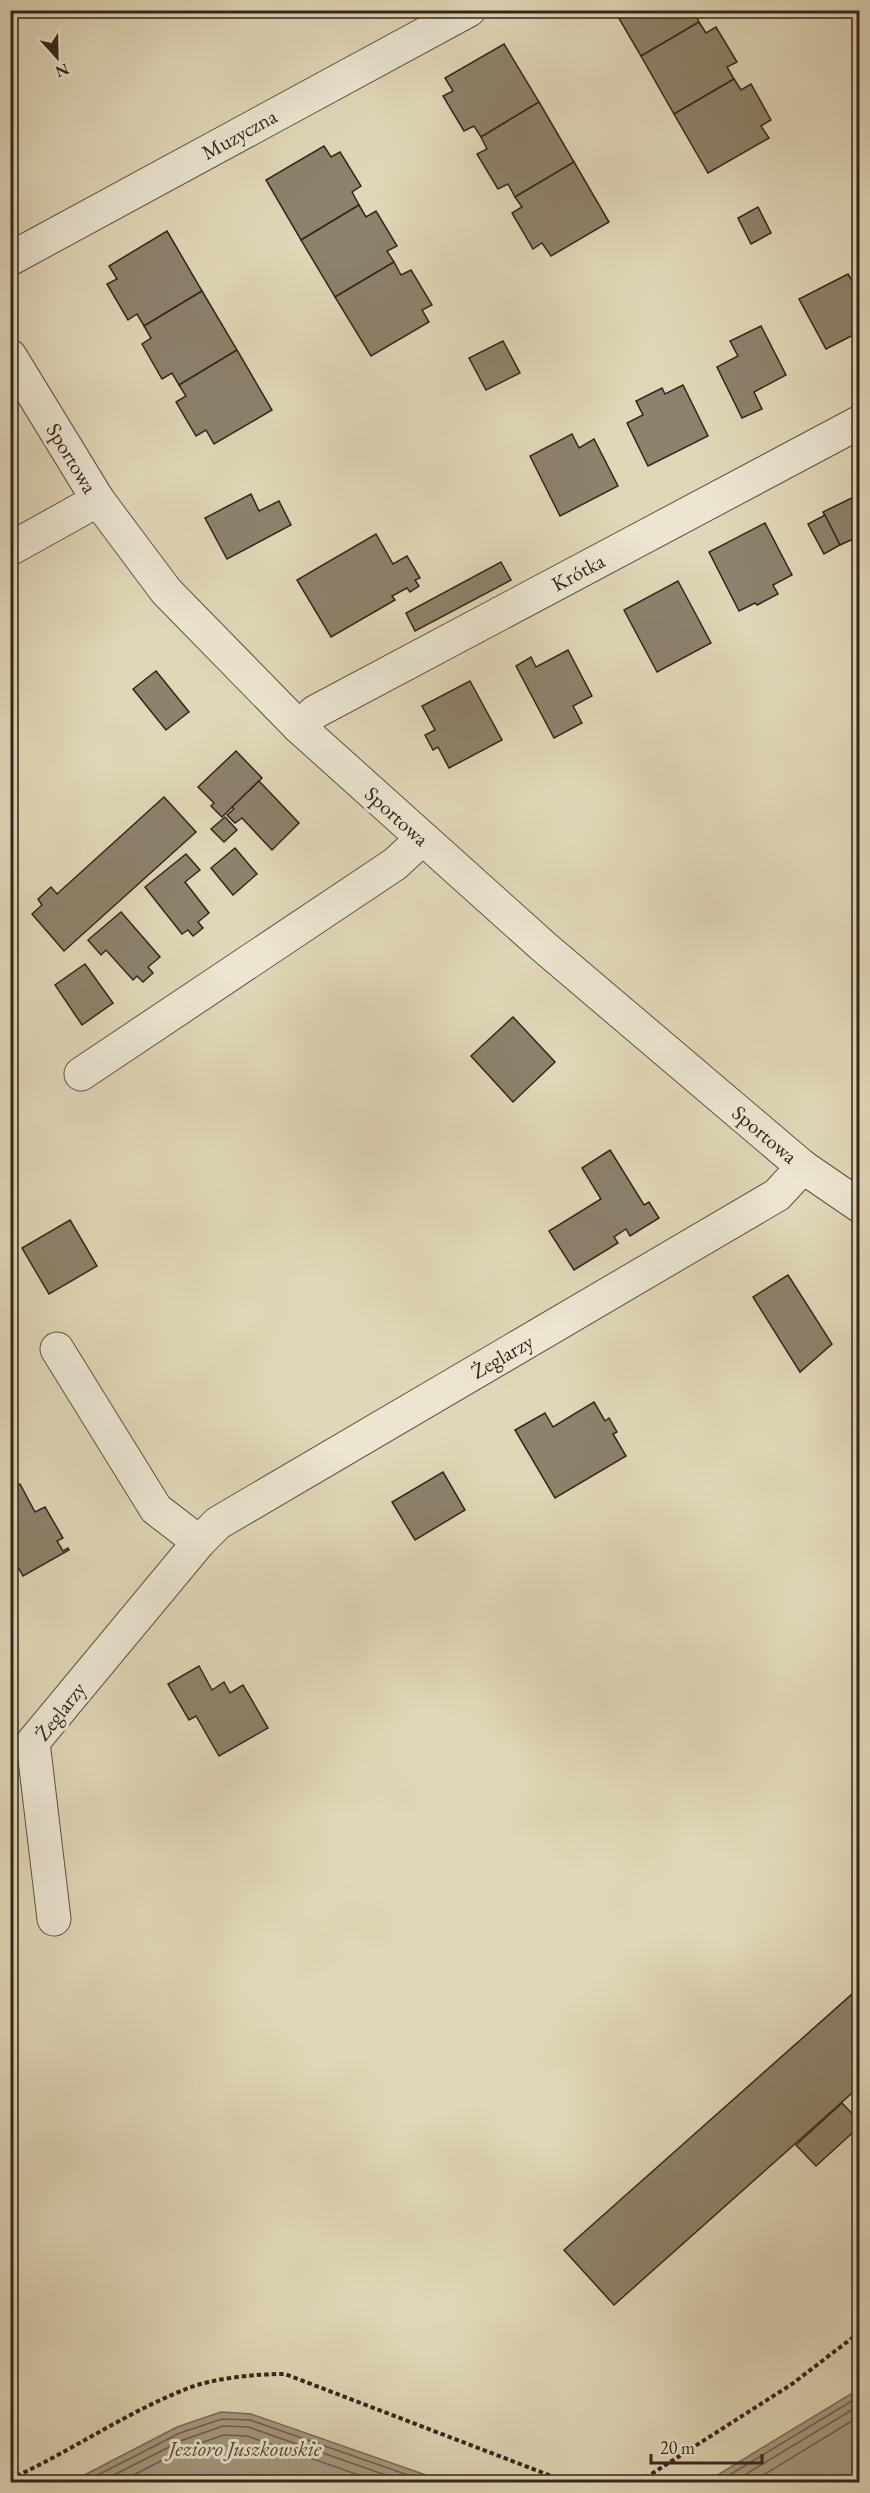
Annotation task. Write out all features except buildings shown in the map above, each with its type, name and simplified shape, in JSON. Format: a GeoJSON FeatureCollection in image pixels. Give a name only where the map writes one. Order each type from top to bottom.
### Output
{"type":"FeatureCollection","features":[{"type":"Feature","properties":{"kind":"street","name":"Muzyczna"},"geometry":{"type":"LineString","coordinates":[[10,259],[468,10]]}},
{"type":"Feature","properties":{"kind":"street","name":"Sportowa"},"geometry":{"type":"LineString","coordinates":[[10,356],[98,500],[166,591],[299,727],[544,947],[803,1167],[860,1206]]}},
{"type":"Feature","properties":{"kind":"street","name":"Krótka"},"geometry":{"type":"LineString","coordinates":[[299,727],[315,712],[860,422]]}},
{"type":"Feature","properties":{"kind":"street"},"geometry":{"type":"LineString","coordinates":[[10,549],[98,500]]}},
{"type":"Feature","properties":{"kind":"street"},"geometry":{"type":"LineString","coordinates":[[81,1074],[395,864],[422,839]]}},
{"type":"Feature","properties":{"kind":"street","name":"Żeglarzy"},"geometry":{"type":"LineString","coordinates":[[54,1919],[33,1742],[218,1522],[777,1195],[803,1167]]}},
{"type":"Feature","properties":{"kind":"street"},"geometry":{"type":"LineString","coordinates":[[57,1349],[156,1509],[199,1542]]}},
{"type":"Feature","properties":{"kind":"path"},"geometry":{"type":"LineString","coordinates":[[639,2482],[792,2384],[860,2332]]}},
{"type":"Feature","properties":{"kind":"path"},"geometry":{"type":"LineString","coordinates":[[10,2479],[35,2468],[142,2409],[188,2388],[256,2374],[285,2374],[567,2482]]}},
{"type":"Feature","properties":{"kind":"water"},"geometry":{"type":"Polygon","coordinates":[[[859,2389],[859,2482],[706,2482],[859,2389]]]}},
{"type":"Feature","properties":{"kind":"water","name":"Jezioro Juszkowskie"},"geometry":{"type":"Polygon","coordinates":[[[221,2412],[251,2414],[446,2482],[71,2482],[177,2427],[221,2412]]]}}]}
